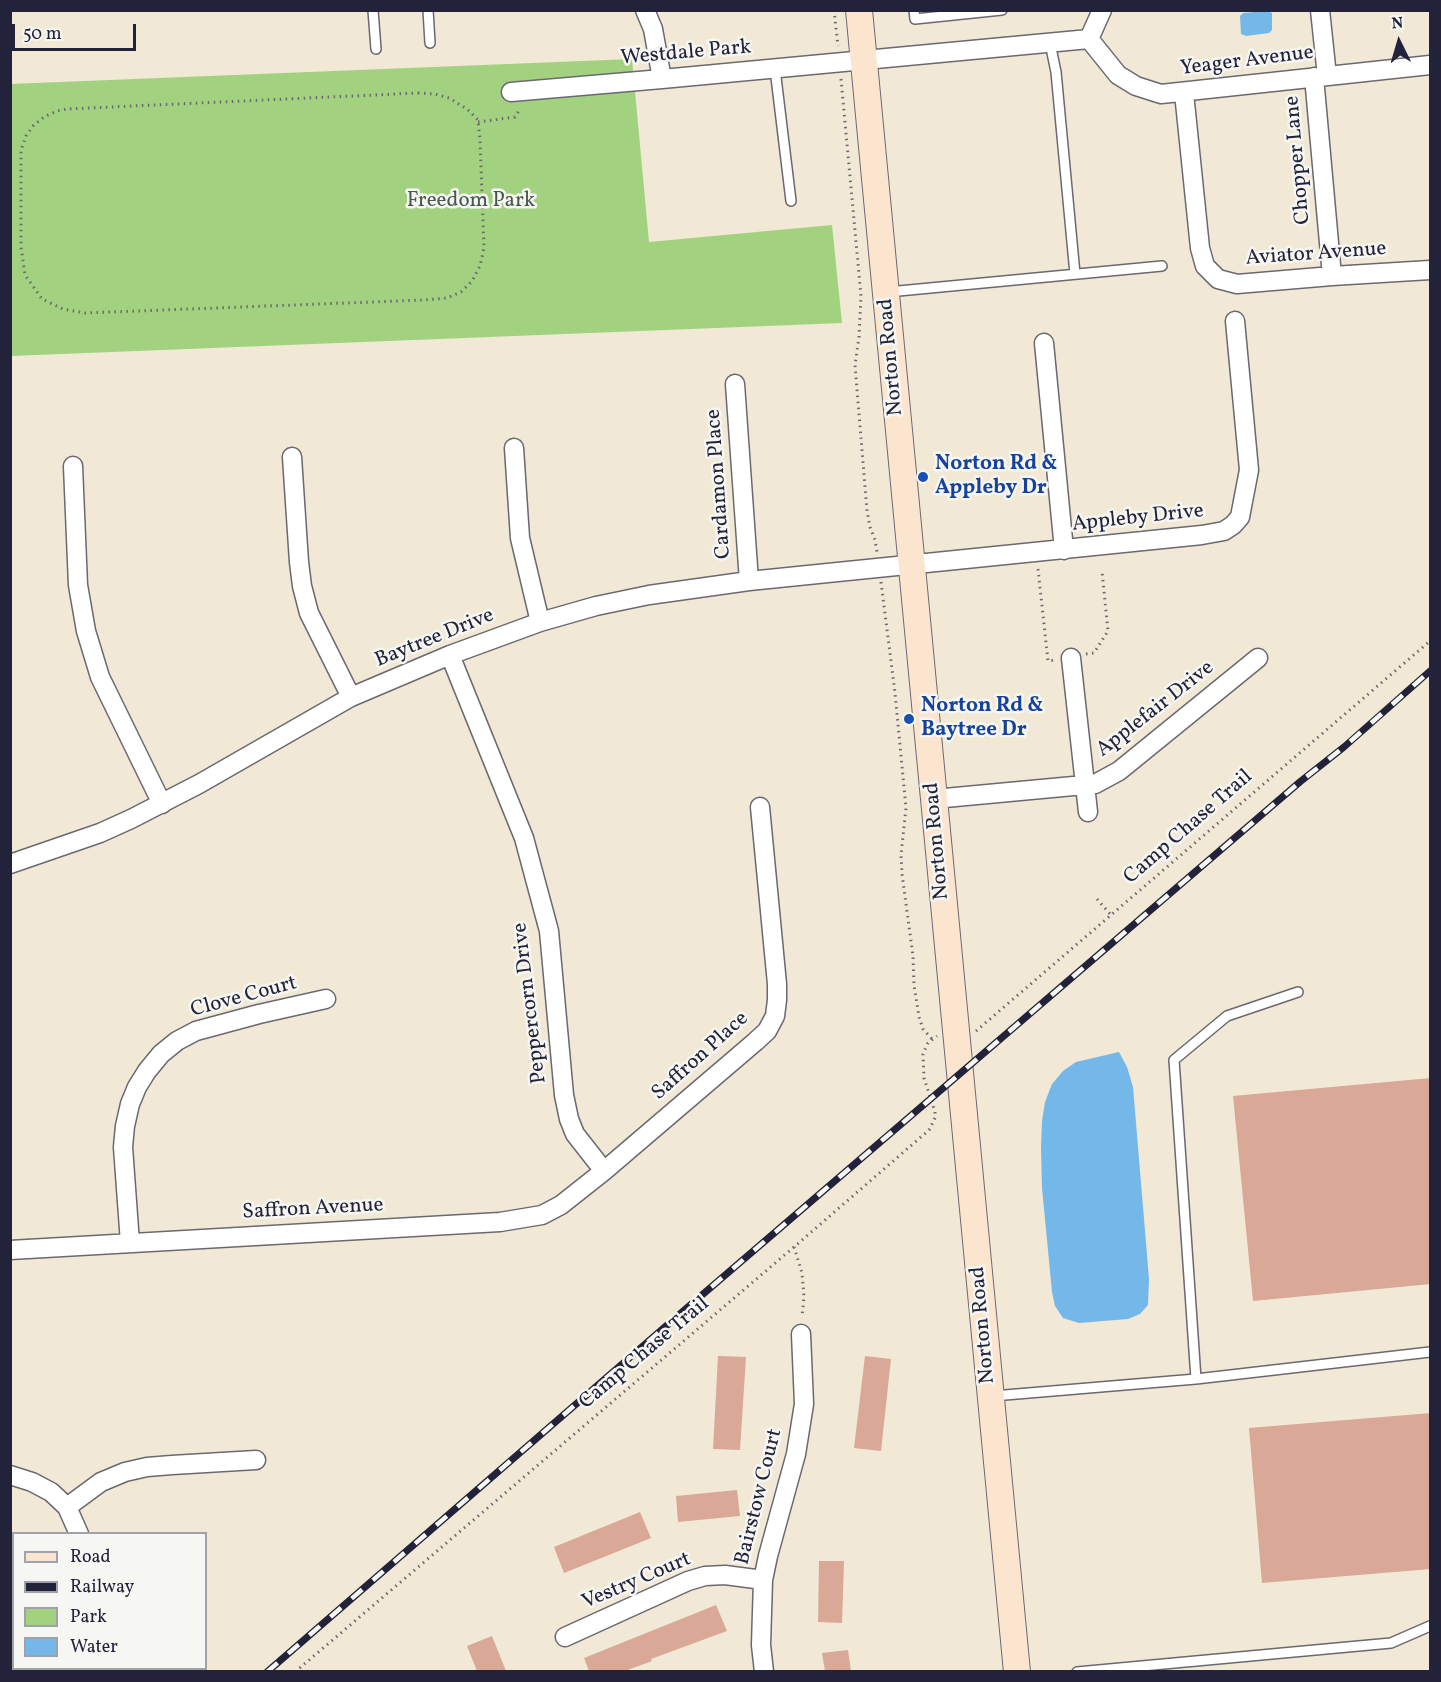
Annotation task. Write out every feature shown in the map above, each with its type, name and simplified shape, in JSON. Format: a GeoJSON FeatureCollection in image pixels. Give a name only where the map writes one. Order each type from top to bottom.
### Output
{"type":"FeatureCollection","features":[{"type":"Feature","properties":{"kind":"main road","name":"Norton Road"},"geometry":{"type":"LineString","coordinates":[[859,10],[852,62],[886,292],[1017,1671]]}},
{"type":"Feature","properties":{"kind":"street"},"geometry":{"type":"LineString","coordinates":[[645,10],[653,29],[662,79]]}},
{"type":"Feature","properties":{"kind":"street"},"geometry":{"type":"LineString","coordinates":[[1089,39],[1102,10]]}},
{"type":"Feature","properties":{"kind":"street","name":"Chopper Lane"},"geometry":{"type":"LineString","coordinates":[[1320,10],[1321,76],[1332,276]]}},
{"type":"Feature","properties":{"kind":"street","name":"Westdale Park"},"geometry":{"type":"LineString","coordinates":[[511,92],[1089,39]]}},
{"type":"Feature","properties":{"kind":"street","name":"Yeager Avenue"},"geometry":{"type":"LineString","coordinates":[[1089,39],[1118,75],[1136,86],[1161,94],[1431,65]]}},
{"type":"Feature","properties":{"kind":"street","name":"Aviator Avenue"},"geometry":{"type":"LineString","coordinates":[[1184,93],[1200,248],[1204,266],[1218,279],[1236,284],[1431,270]]}},
{"type":"Feature","properties":{"kind":"street","name":"Appleby Drive"},"geometry":{"type":"LineString","coordinates":[[911,564],[1202,536],[1224,531],[1233,525],[1240,517],[1249,470],[1235,321]]}},
{"type":"Feature","properties":{"kind":"street"},"geometry":{"type":"LineString","coordinates":[[1044,343],[1064,550]]}},
{"type":"Feature","properties":{"kind":"street","name":"Cardamon Place"},"geometry":{"type":"LineString","coordinates":[[735,384],[749,581]]}},
{"type":"Feature","properties":{"kind":"street"},"geometry":{"type":"LineString","coordinates":[[514,448],[520,538],[540,622]]}},
{"type":"Feature","properties":{"kind":"street"},"geometry":{"type":"LineString","coordinates":[[292,457],[302,586],[309,613],[351,697]]}},
{"type":"Feature","properties":{"kind":"street"},"geometry":{"type":"LineString","coordinates":[[73,466],[78,585],[86,631],[100,677],[162,804]]}},
{"type":"Feature","properties":{"kind":"street","name":"Baytree Drive"},"geometry":{"type":"LineString","coordinates":[[10,864],[99,833],[162,804],[351,697],[450,655],[540,622],[649,594],[911,564]]}},
{"type":"Feature","properties":{"kind":"street","name":"Peppercorn Drive"},"geometry":{"type":"LineString","coordinates":[[450,655],[524,838],[549,931],[564,1095],[569,1119],[575,1134],[604,1171]]}},
{"type":"Feature","properties":{"kind":"street"},"geometry":{"type":"LineString","coordinates":[[1071,658],[1088,812]]}},
{"type":"Feature","properties":{"kind":"street","name":"Applefair Drive"},"geometry":{"type":"LineString","coordinates":[[934,799],[1095,784],[1119,771],[1258,658]]}},
{"type":"Feature","properties":{"kind":"street","name":"Saffron Place"},"geometry":{"type":"LineString","coordinates":[[604,1171],[755,1042],[767,1031],[775,1016],[777,984],[760,807]]}},
{"type":"Feature","properties":{"kind":"street","name":"Clove Court"},"geometry":{"type":"LineString","coordinates":[[130,1243],[123,1147],[125,1126],[137,1087],[154,1062],[177,1041],[196,1031],[327,999]]}},
{"type":"Feature","properties":{"kind":"street","name":"Saffron Avenue"},"geometry":{"type":"LineString","coordinates":[[10,1250],[500,1222],[542,1215],[561,1205],[604,1171]]}},
{"type":"Feature","properties":{"kind":"street","name":"Bairstow Court"},"geometry":{"type":"LineString","coordinates":[[764,1671],[761,1645],[763,1580],[796,1454],[804,1404],[801,1334]]}},
{"type":"Feature","properties":{"kind":"street"},"geometry":{"type":"LineString","coordinates":[[67,1507],[101,1482],[125,1472],[147,1467],[256,1460]]}},
{"type":"Feature","properties":{"kind":"street"},"geometry":{"type":"LineString","coordinates":[[10,1475],[32,1482],[51,1492],[67,1507],[79,1532]]}},
{"type":"Feature","properties":{"kind":"street","name":"Vestry Court"},"geometry":{"type":"LineString","coordinates":[[565,1637],[688,1581],[705,1576],[725,1575],[763,1580]]}},
{"type":"Feature","properties":{"kind":"lane"},"geometry":{"type":"LineString","coordinates":[[373,10],[376,49]]}},
{"type":"Feature","properties":{"kind":"lane"},"geometry":{"type":"LineString","coordinates":[[428,10],[430,43]]}},
{"type":"Feature","properties":{"kind":"lane"},"geometry":{"type":"LineString","coordinates":[[914,15],[1002,10]]}},
{"type":"Feature","properties":{"kind":"lane"},"geometry":{"type":"LineString","coordinates":[[1050,43],[1056,72],[1075,274]]}},
{"type":"Feature","properties":{"kind":"lane"},"geometry":{"type":"LineString","coordinates":[[775,69],[791,201]]}},
{"type":"Feature","properties":{"kind":"lane"},"geometry":{"type":"LineString","coordinates":[[886,292],[1162,266]]}},
{"type":"Feature","properties":{"kind":"lane"},"geometry":{"type":"LineString","coordinates":[[1196,1379],[1174,1060],[1227,1016],[1298,992]]}},
{"type":"Feature","properties":{"kind":"lane"},"geometry":{"type":"LineString","coordinates":[[991,1396],[1196,1379],[1431,1352]]}},
{"type":"Feature","properties":{"kind":"lane"},"geometry":{"type":"LineString","coordinates":[[1077,1671],[1391,1643],[1431,1626]]}},
{"type":"Feature","properties":{"kind":"path"},"geometry":{"type":"LineString","coordinates":[[834,10],[852,62],[861,296],[855,365],[867,511],[879,567],[892,665],[905,796],[901,855],[913,956],[914,985],[923,1029],[932,1039],[945,1035]]}},
{"type":"Feature","properties":{"kind":"path"},"geometry":{"type":"LineString","coordinates":[[478,122],[515,117],[533,90]]}},
{"type":"Feature","properties":{"kind":"path"},"geometry":{"type":"LineString","coordinates":[[418,93],[449,98],[467,109],[478,122],[484,248],[480,266],[472,281],[461,292],[447,298],[85,313],[63,309],[42,299],[25,275],[21,247],[21,150],[33,126],[44,117],[57,111],[418,93]]}},
{"type":"Feature","properties":{"kind":"path"},"geometry":{"type":"LineString","coordinates":[[1036,552],[1048,661]]}},
{"type":"Feature","properties":{"kind":"path"},"geometry":{"type":"LineString","coordinates":[[1094,653],[1108,631],[1102,571]]}},
{"type":"Feature","properties":{"kind":"path","name":"Camp Chase Trail"},"geometry":{"type":"LineString","coordinates":[[972,1033],[1431,641]]}},
{"type":"Feature","properties":{"kind":"path"},"geometry":{"type":"LineString","coordinates":[[1098,899],[1111,915]]}},
{"type":"Feature","properties":{"kind":"path","name":"Camp Chase Trail"},"geometry":{"type":"LineString","coordinates":[[295,1671],[929,1130],[935,1118],[935,1112],[924,1078],[923,1054],[932,1039]]}},
{"type":"Feature","properties":{"kind":"path"},"geometry":{"type":"LineString","coordinates":[[794,1247],[802,1273],[804,1298],[801,1334]]}},
{"type":"Feature","properties":{"kind":"green space","name":"Freedom Park"},"geometry":{"type":"Polygon","coordinates":[[[632,59],[649,242],[832,225],[842,323],[11,356],[10,84],[632,59]]]}},
{"type":"Feature","properties":{"kind":"water"},"geometry":{"type":"Polygon","coordinates":[[[1268,11],[1272,13],[1272,30],[1269,33],[1246,36],[1241,34],[1240,16],[1243,13],[1268,11]]]}},
{"type":"Feature","properties":{"kind":"water"},"geometry":{"type":"Polygon","coordinates":[[[1119,1052],[1127,1067],[1133,1087],[1149,1279],[1148,1305],[1140,1314],[1128,1319],[1079,1323],[1063,1318],[1055,1306],[1052,1292],[1042,1188],[1042,1121],[1045,1102],[1052,1084],[1063,1071],[1076,1062],[1119,1052]]]}},
{"type":"Feature","properties":{"kind":"building"},"geometry":{"type":"Polygon","coordinates":[[[1431,1078],[1431,1284],[1253,1301],[1233,1096],[1431,1078]]]}},
{"type":"Feature","properties":{"kind":"building"},"geometry":{"type":"Polygon","coordinates":[[[718,1356],[746,1357],[740,1450],[713,1449],[718,1356]]]}},
{"type":"Feature","properties":{"kind":"building"},"geometry":{"type":"Polygon","coordinates":[[[865,1356],[891,1359],[881,1451],[854,1448],[865,1356]]]}},
{"type":"Feature","properties":{"kind":"building"},"geometry":{"type":"Polygon","coordinates":[[[1431,1413],[1431,1569],[1262,1583],[1249,1428],[1431,1413]]]}},
{"type":"Feature","properties":{"kind":"building"},"geometry":{"type":"Polygon","coordinates":[[[737,1490],[740,1516],[678,1522],[676,1496],[737,1490]]]}},
{"type":"Feature","properties":{"kind":"building"},"geometry":{"type":"Polygon","coordinates":[[[640,1512],[651,1538],[564,1573],[554,1547],[640,1512]]]}},
{"type":"Feature","properties":{"kind":"building"},"geometry":{"type":"Polygon","coordinates":[[[819,1561],[844,1561],[842,1623],[818,1622],[819,1561]]]}},
{"type":"Feature","properties":{"kind":"building"},"geometry":{"type":"Polygon","coordinates":[[[716,1605],[727,1631],[625,1671],[589,1671],[584,1658],[716,1605]]]}},
{"type":"Feature","properties":{"kind":"building"},"geometry":{"type":"Polygon","coordinates":[[[492,1636],[506,1671],[477,1671],[467,1646],[492,1636]]]}},
{"type":"Feature","properties":{"kind":"building"},"geometry":{"type":"Polygon","coordinates":[[[848,1650],[851,1671],[825,1671],[822,1653],[848,1650]]]}},
{"type":"Feature","properties":{"kind":"railway"},"geometry":{"type":"LineString","coordinates":[[267,1672],[688,1307],[1430,671]]}},
{"type":"Feature","properties":{"kind":"place","name":"Norton Rd & Appleby Dr"},"geometry":{"type":"Point","coordinates":[923,477]}},
{"type":"Feature","properties":{"kind":"place","name":"Norton Rd & Baytree Dr"},"geometry":{"type":"Point","coordinates":[909,719]}}]}
